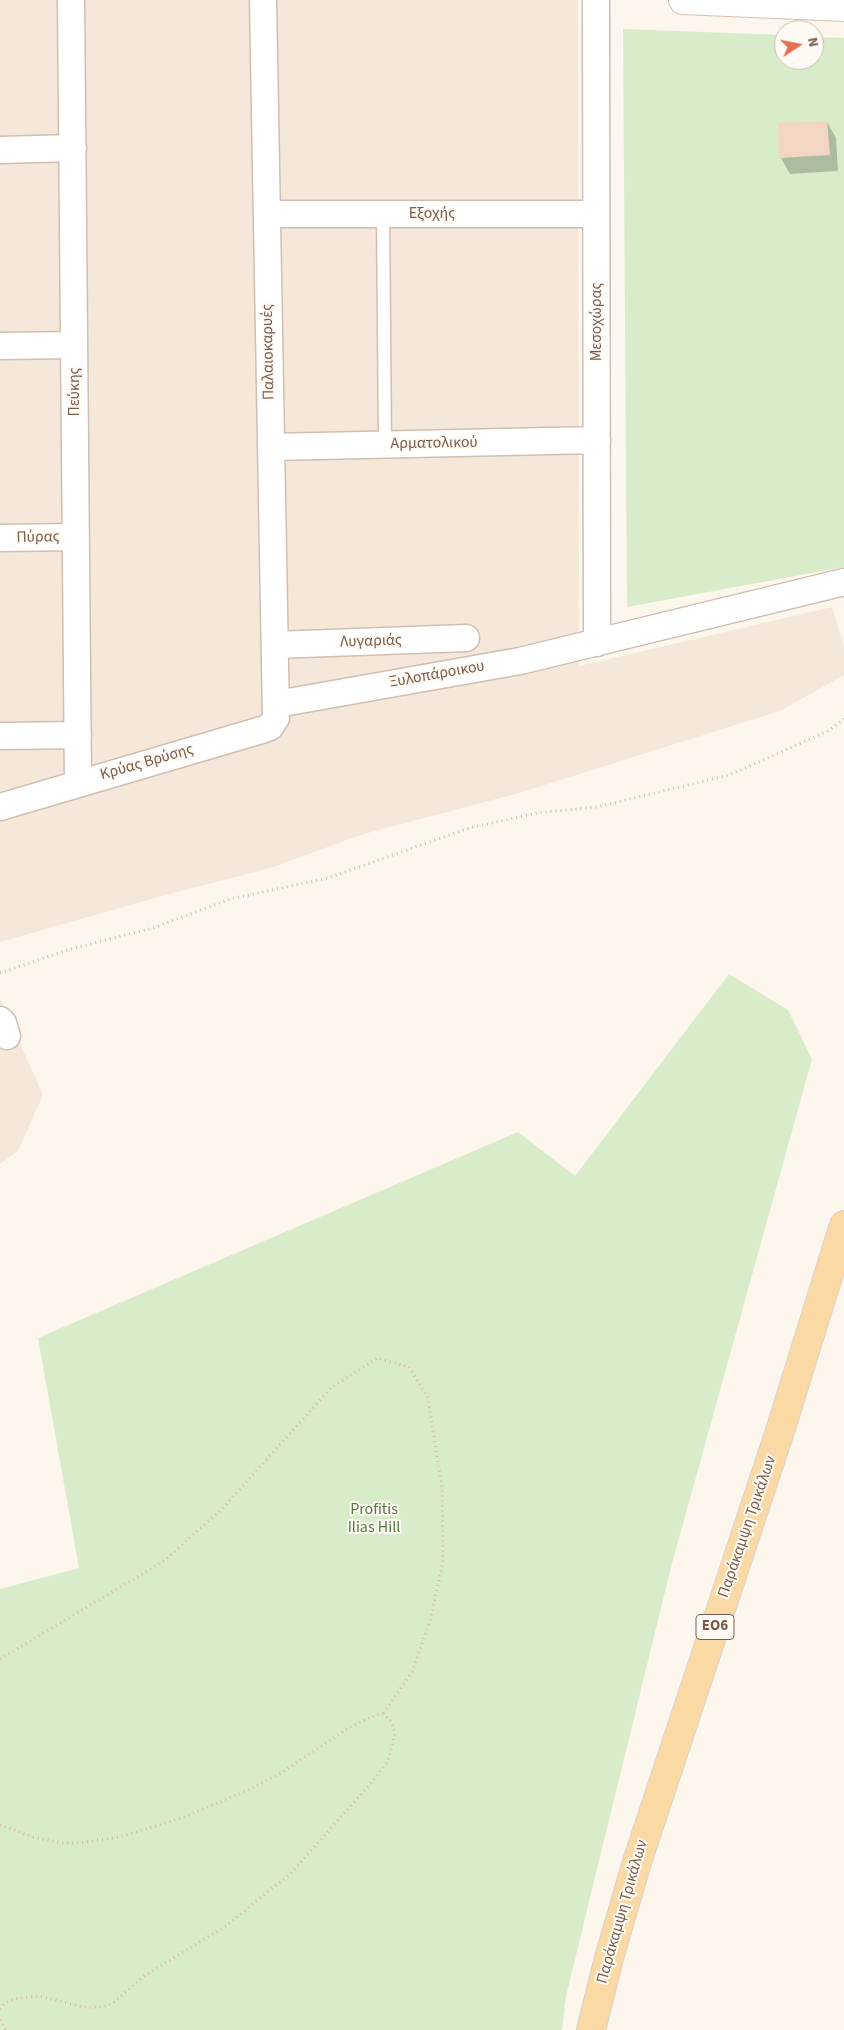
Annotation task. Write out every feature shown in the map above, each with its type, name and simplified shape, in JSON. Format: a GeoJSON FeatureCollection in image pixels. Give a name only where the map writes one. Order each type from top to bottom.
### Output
{"type":"FeatureCollection","features":[{"type":"Feature","properties":{"kind":"main road","name":"Παράκαμψη Τρικάλων"},"geometry":{"type":"LineString","coordinates":[[591,2030],[608,1958],[637,1862],[780,1431],[844,1225]]}},
{"type":"Feature","properties":{"kind":"street","name":"Πεύκης"},"geometry":{"type":"LineString","coordinates":[[72,0],[78,783]]}},
{"type":"Feature","properties":{"kind":"street","name":"Παλαιοκαρυές"},"geometry":{"type":"LineString","coordinates":[[263,0],[277,704]]}},
{"type":"Feature","properties":{"kind":"street","name":"Μεσοχώρας"},"geometry":{"type":"LineString","coordinates":[[596,0],[597,643]]}},
{"type":"Feature","properties":{"kind":"street"},"geometry":{"type":"LineString","coordinates":[[683,0],[844,7]]}},
{"type":"Feature","properties":{"kind":"street"},"geometry":{"type":"LineString","coordinates":[[0,150],[72,148]]}},
{"type":"Feature","properties":{"kind":"street","name":"Εξοχής"},"geometry":{"type":"LineString","coordinates":[[267,214],[596,214]]}},
{"type":"Feature","properties":{"kind":"street"},"geometry":{"type":"LineString","coordinates":[[0,346],[74,346]]}},
{"type":"Feature","properties":{"kind":"street","name":"Αρματολικού"},"geometry":{"type":"LineString","coordinates":[[271,447],[597,440]]}},
{"type":"Feature","properties":{"kind":"street","name":"Πύρας"},"geometry":{"type":"LineString","coordinates":[[0,538],[76,537]]}},
{"type":"Feature","properties":{"kind":"street","name":"Ξυλοπάροικου"},"geometry":{"type":"LineString","coordinates":[[277,704],[520,661],[844,582]]}},
{"type":"Feature","properties":{"kind":"street","name":"Λυγαριάς"},"geometry":{"type":"LineString","coordinates":[[275,645],[466,638]]}},
{"type":"Feature","properties":{"kind":"street","name":"Κρύας Βρύσης"},"geometry":{"type":"LineString","coordinates":[[0,807],[265,729],[273,724],[277,704]]}},
{"type":"Feature","properties":{"kind":"street"},"geometry":{"type":"LineString","coordinates":[[0,736],[78,735]]}},
{"type":"Feature","properties":{"kind":"lane"},"geometry":{"type":"LineString","coordinates":[[383,214],[386,444]]}},
{"type":"Feature","properties":{"kind":"path"},"geometry":{"type":"LineString","coordinates":[[0,973],[71,948],[153,928],[230,899],[328,878],[469,828],[537,813],[598,807],[729,775],[828,731],[844,720]]}},
{"type":"Feature","properties":{"kind":"path"},"geometry":{"type":"LineString","coordinates":[[0,1659],[164,1560],[223,1508],[331,1388],[377,1358],[409,1367],[428,1398],[442,1488],[443,1562],[430,1621],[412,1672],[383,1714],[376,1715],[350,1727],[281,1773],[250,1789],[187,1816],[120,1837],[79,1843],[61,1843],[32,1837],[0,1825]]}},
{"type":"Feature","properties":{"kind":"path"},"geometry":{"type":"LineString","coordinates":[[0,2010],[5,2003],[14,1999],[38,1996],[83,2007],[104,2007],[113,2003],[144,1976],[226,1926],[291,1873],[372,1782],[388,1761],[393,1748],[395,1733],[391,1721],[383,1714]]}},
{"type":"Feature","properties":{"kind":"path"},"geometry":{"type":"LineString","coordinates":[[0,2020],[6,2030]]}},
{"type":"Feature","properties":{"kind":"shaded area"},"geometry":{"type":"Polygon","coordinates":[[[0,0],[578,0],[579,666],[832,607],[844,647],[844,675],[780,711],[519,793],[360,835],[274,867],[162,896],[0,942],[0,0]]]}},
{"type":"Feature","properties":{"kind":"shaded area"},"geometry":{"type":"Polygon","coordinates":[[[0,998],[43,1095],[18,1151],[0,1164],[0,998]]]}},
{"type":"Feature","properties":{"kind":"green space"},"geometry":{"type":"Polygon","coordinates":[[[623,29],[774,35],[774,70],[824,70],[824,37],[844,38],[844,567],[627,607],[623,29]]]}},
{"type":"Feature","properties":{"kind":"green space","name":"Profitis Ilias Hill"},"geometry":{"type":"Polygon","coordinates":[[[729,974],[788,1010],[812,1059],[671,1567],[566,1996],[562,2030],[0,2030],[0,1589],[79,1568],[38,1338],[518,1132],[575,1176],[729,974]]]}},
{"type":"Feature","properties":{"kind":"building"},"geometry":{"type":"Polygon","coordinates":[[[827,121],[830,155],[779,158],[778,123],[827,121]]]}}]}
